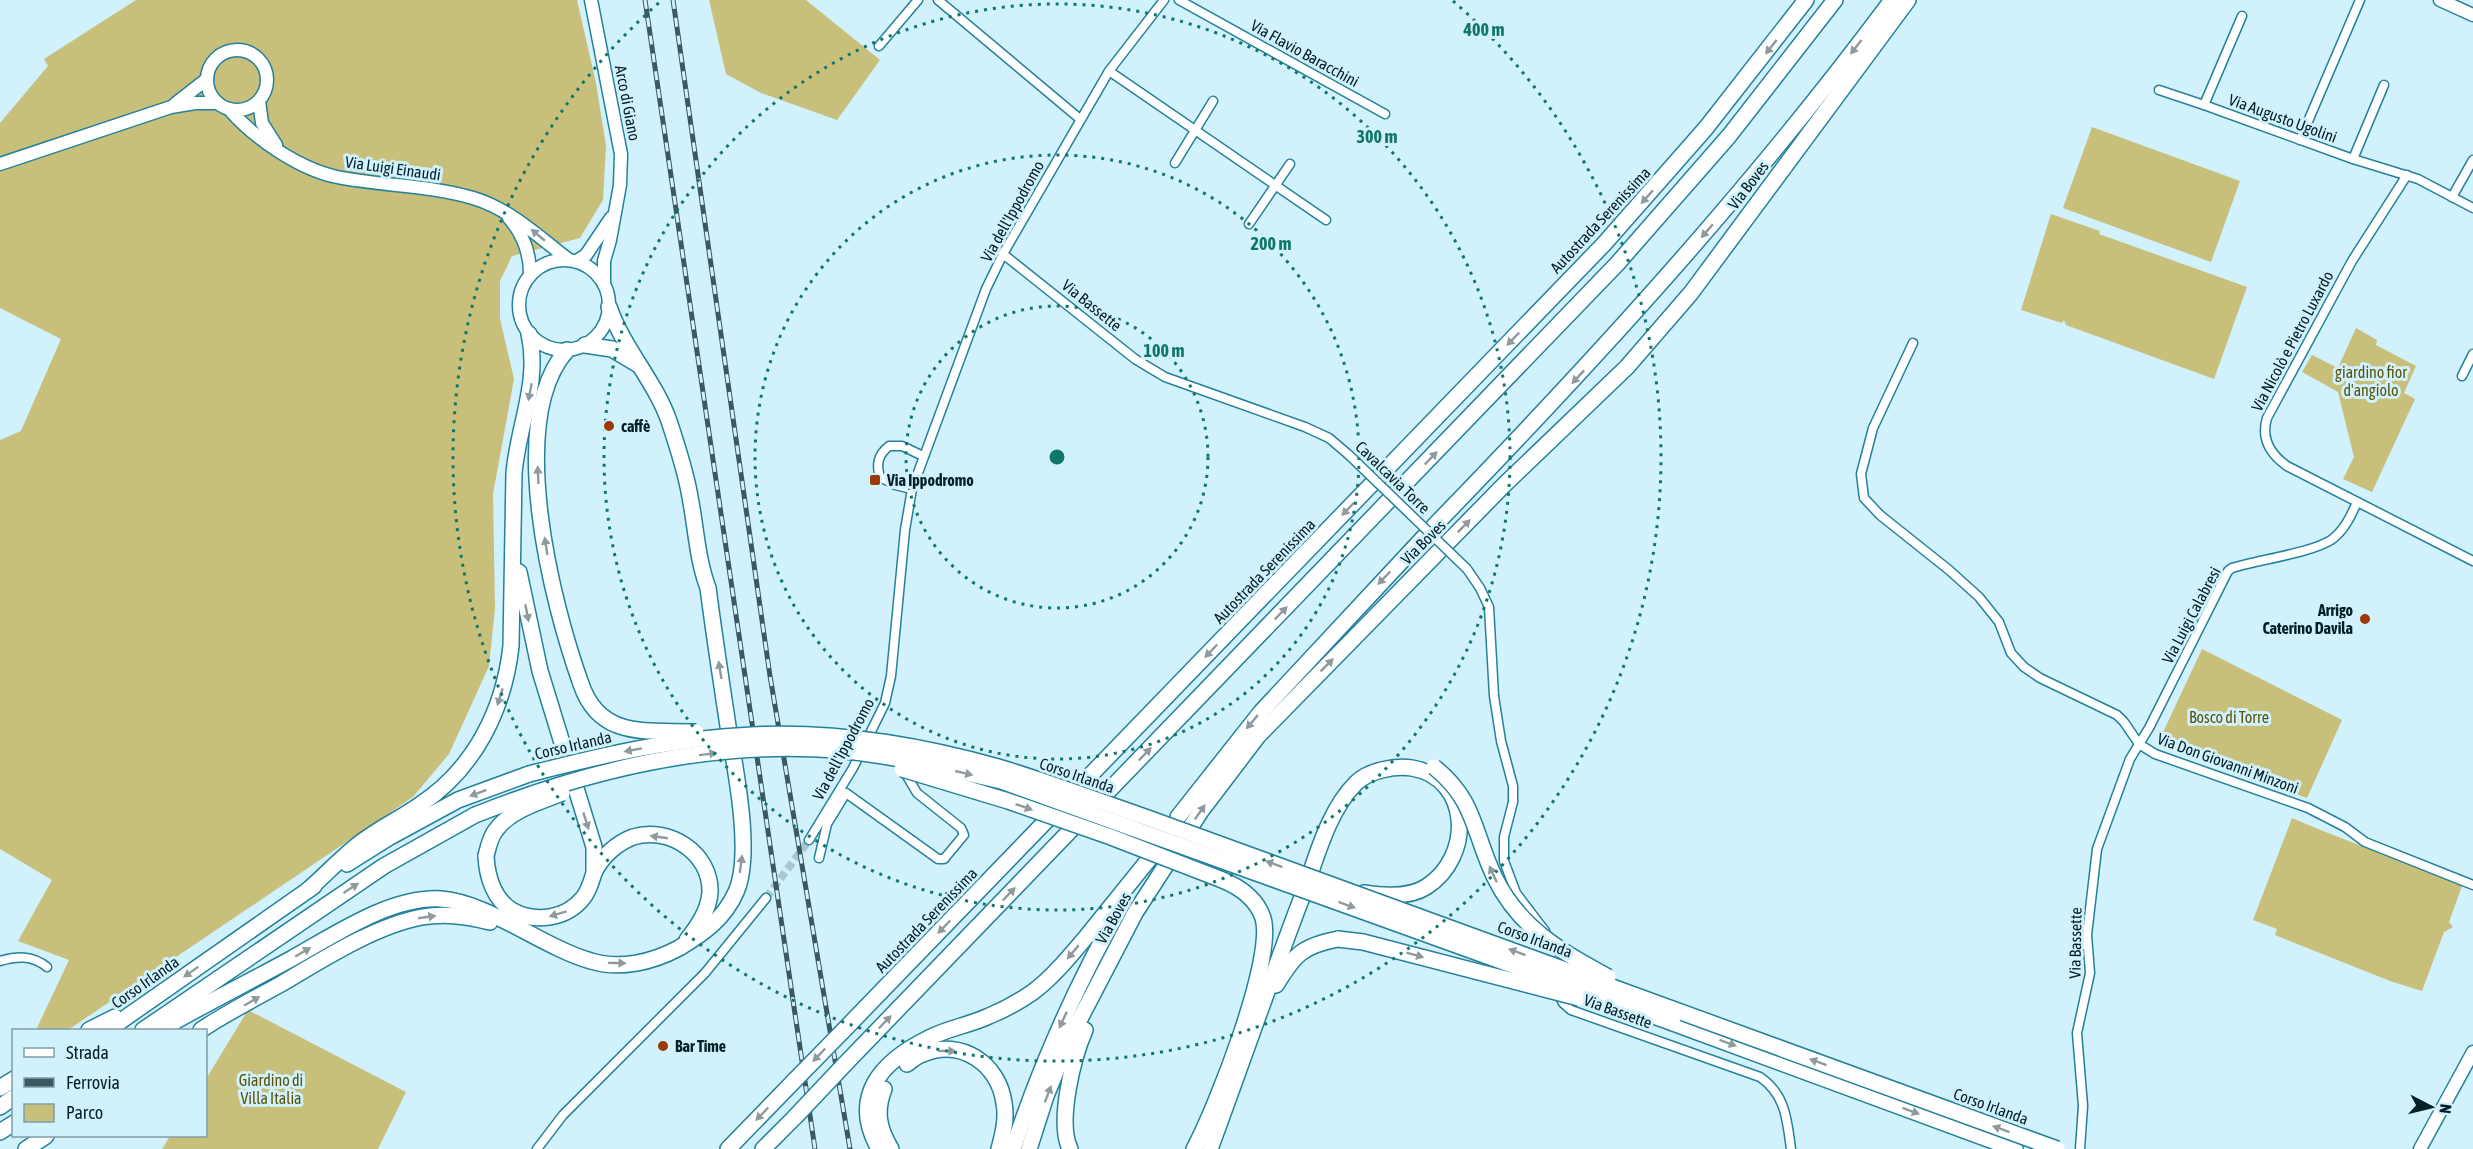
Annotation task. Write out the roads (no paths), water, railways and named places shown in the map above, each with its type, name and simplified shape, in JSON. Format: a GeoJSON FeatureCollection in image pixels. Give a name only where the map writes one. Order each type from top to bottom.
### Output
{"type":"FeatureCollection","features":[{"type":"Feature","properties":{"kind":"highway","name":"Autostrada Serenissima"},"geometry":{"type":"LineString","coordinates":[[728,1149],[1604,244],[1706,128],[1806,0]]}},
{"type":"Feature","properties":{"kind":"highway"},"geometry":{"type":"LineString","coordinates":[[763,1149],[1617,264],[1729,136],[1835,0]]}},
{"type":"Feature","properties":{"kind":"highway","name":"Via Boves"},"geometry":{"type":"LineString","coordinates":[[1178,817],[1222,758],[1268,704],[1597,356],[1671,272],[1804,113],[1892,0]]}},
{"type":"Feature","properties":{"kind":"highway","name":"Via Boves"},"geometry":{"type":"LineString","coordinates":[[1029,1149],[1047,1096],[1070,1040],[1145,897],[1201,811],[1258,736],[1504,485],[1627,367],[1691,293],[1908,0]]}},
{"type":"Feature","properties":{"kind":"highway"},"geometry":{"type":"LineString","coordinates":[[162,1029],[383,910],[440,899],[465,903],[591,962],[619,965],[648,961],[693,940],[721,918],[737,891],[743,856],[735,773],[708,588],[702,571],[690,495],[669,420],[660,400],[614,322],[609,307]]}},
{"type":"Feature","properties":{"kind":"highway"},"geometry":{"type":"LineString","coordinates":[[308,890],[357,846],[423,803],[444,785],[483,738],[496,710],[509,667],[513,626],[516,448],[533,374],[529,334]]}},
{"type":"Feature","properties":{"kind":"highway"},"geometry":{"type":"LineString","coordinates":[[585,345],[612,349],[638,365]]}},
{"type":"Feature","properties":{"kind":"highway"},"geometry":{"type":"LineString","coordinates":[[567,350],[559,359],[544,390],[541,402],[537,461],[540,513],[555,597],[586,697],[600,716],[622,728],[753,734]]}},
{"type":"Feature","properties":{"kind":"highway"},"geometry":{"type":"LineString","coordinates":[[513,535],[540,671],[594,847],[594,873]]}},
{"type":"Feature","properties":{"kind":"highway","name":"Corso Irlanda"},"geometry":{"type":"LineString","coordinates":[[109,1029],[308,890],[390,837],[458,800],[529,774],[598,756],[671,742],[753,734],[819,736],[879,742],[998,767],[1148,818],[2056,1149]]}},
{"type":"Feature","properties":{"kind":"highway","name":"Corso Irlanda"},"geometry":{"type":"LineString","coordinates":[[144,1029],[384,866],[475,815],[561,784],[651,763],[753,749],[848,751],[913,761],[1001,782],[1673,1023],[2015,1149]]}},
{"type":"Feature","properties":{"kind":"highway"},"geometry":{"type":"LineString","coordinates":[[848,751],[873,762],[929,776],[1008,801],[1142,848],[1234,885],[1253,899],[1263,917],[1265,938],[1261,966],[1240,1035],[1205,1128],[1194,1149]]}},
{"type":"Feature","properties":{"kind":"highway"},"geometry":{"type":"LineString","coordinates":[[1240,1035],[1257,999],[1315,844],[1336,797],[1352,776],[1369,766],[1389,760],[1412,759],[1460,793],[1471,812],[1482,848],[1496,880],[1511,904],[1529,926],[1554,947],[1650,1000]]}},
{"type":"Feature","properties":{"kind":"highway"},"geometry":{"type":"LineString","coordinates":[[651,763],[620,776],[527,806],[504,821],[495,830],[486,856],[486,872],[493,888],[512,910],[539,919],[569,911],[583,899],[594,873],[606,855],[617,845],[641,835],[676,840],[694,851],[708,878],[710,892],[706,912],[684,944]]}},
{"type":"Feature","properties":{"kind":"highway"},"geometry":{"type":"LineString","coordinates":[[1210,1149],[1259,1009],[1322,843],[1345,796],[1358,782],[1374,773],[1412,768],[1432,771],[1455,803],[1460,822],[1460,839],[1453,860],[1425,888],[1403,894],[1378,896],[1346,890]]}},
{"type":"Feature","properties":{"kind":"highway","name":"Via Boves"},"geometry":{"type":"LineString","coordinates":[[879,1149],[872,1137],[867,1116],[878,1076],[893,1060],[930,1038],[990,1016],[1032,992],[1058,970],[1150,858],[1119,909],[1078,986],[1036,1084],[1013,1149]]}},
{"type":"Feature","properties":{"kind":"highway"},"geometry":{"type":"LineString","coordinates":[[1070,1149],[1065,1138],[1071,1072],[1079,1044],[1145,897]]}},
{"type":"Feature","properties":{"kind":"highway"},"geometry":{"type":"LineString","coordinates":[[203,1029],[355,944],[383,930],[421,917],[462,916],[517,929]]}},
{"type":"Feature","properties":{"kind":"highway"},"geometry":{"type":"LineString","coordinates":[[1245,1053],[1274,988],[1287,967],[1298,954],[1313,944],[1338,939],[1373,944],[1673,1023]]}},
{"type":"Feature","properties":{"kind":"highway"},"geometry":{"type":"LineString","coordinates":[[91,1029],[158,995]]}},
{"type":"Feature","properties":{"kind":"highway"},"geometry":{"type":"LineString","coordinates":[[891,1149],[882,1132],[878,1115],[887,1080],[896,1070],[923,1053],[948,1049],[971,1055],[987,1064],[998,1081],[1004,1103],[1005,1124],[999,1149]]}},
{"type":"Feature","properties":{"kind":"highway"},"geometry":{"type":"LineString","coordinates":[[1200,1149],[1205,1128]]}},
{"type":"Feature","properties":{"kind":"highway"},"geometry":{"type":"LineString","coordinates":[[26,1149],[44,1137]]}},
{"type":"Feature","properties":{"kind":"street","name":"Arco di Giano"},"geometry":{"type":"LineString","coordinates":[[591,0],[621,153],[620,185],[610,240],[603,261],[604,284]]}},
{"type":"Feature","properties":{"kind":"street"},"geometry":{"type":"LineString","coordinates":[[879,46],[918,0]]}},
{"type":"Feature","properties":{"kind":"street"},"geometry":{"type":"LineString","coordinates":[[938,0],[1080,119]]}},
{"type":"Feature","properties":{"kind":"street","name":"Via dell'Ippodromo"},"geometry":{"type":"LineString","coordinates":[[809,840],[865,744],[885,703],[891,676],[905,530],[912,489],[971,324],[1003,254],[1080,119],[1109,71],[1164,0]]}},
{"type":"Feature","properties":{"kind":"street","name":"Via Flavio Baracchini"},"geometry":{"type":"LineString","coordinates":[[1179,0],[1385,114]]}},
{"type":"Feature","properties":{"kind":"street"},"geometry":{"type":"LineString","coordinates":[[2300,140],[2360,0]]}},
{"type":"Feature","properties":{"kind":"street"},"geometry":{"type":"LineString","coordinates":[[2440,0],[2473,15]]}},
{"type":"Feature","properties":{"kind":"street","name":"Via Augusto Ugolini"},"geometry":{"type":"LineString","coordinates":[[2204,105],[2242,16]]}},
{"type":"Feature","properties":{"kind":"street"},"geometry":{"type":"LineString","coordinates":[[0,164],[171,106],[195,103],[224,106],[248,108],[259,101],[266,90],[267,74],[259,60],[250,53],[237,50],[224,53],[214,61],[207,79],[209,90],[224,106]]}},
{"type":"Feature","properties":{"kind":"street"},"geometry":{"type":"LineString","coordinates":[[1109,71],[1326,220]]}},
{"type":"Feature","properties":{"kind":"street"},"geometry":{"type":"LineString","coordinates":[[171,106],[207,79]]}},
{"type":"Feature","properties":{"kind":"street","name":"Via Augusto Ugolini"},"geometry":{"type":"LineString","coordinates":[[2353,159],[2384,85]]}},
{"type":"Feature","properties":{"kind":"street","name":"Via Augusto Ugolini"},"geometry":{"type":"LineString","coordinates":[[2160,90],[2353,159],[2407,175],[2473,208]]}},
{"type":"Feature","properties":{"kind":"street"},"geometry":{"type":"LineString","coordinates":[[259,101],[262,123],[279,149]]}},
{"type":"Feature","properties":{"kind":"street"},"geometry":{"type":"LineString","coordinates":[[1174,163],[1213,101]]}},
{"type":"Feature","properties":{"kind":"street","name":"Via Luigi Einaudi"},"geometry":{"type":"LineString","coordinates":[[224,106],[254,133],[302,165],[336,177],[447,192],[474,198],[524,223],[573,260]]}},
{"type":"Feature","properties":{"kind":"street"},"geometry":{"type":"LineString","coordinates":[[2452,197],[2473,160]]}},
{"type":"Feature","properties":{"kind":"street"},"geometry":{"type":"LineString","coordinates":[[1249,224],[1290,164]]}},
{"type":"Feature","properties":{"kind":"street","name":"Via Nicolò e Pietro Luxardo"},"geometry":{"type":"LineString","coordinates":[[2407,175],[2352,261],[2266,418],[2264,426],[2270,450],[2277,459],[2357,502],[2472,557]]}},
{"type":"Feature","properties":{"kind":"street","name":"Arco di Giano"},"geometry":{"type":"LineString","coordinates":[[573,260],[586,255],[615,212]]}},
{"type":"Feature","properties":{"kind":"street","name":"Via Luigi Einaudi"},"geometry":{"type":"LineString","coordinates":[[505,213],[518,227],[530,258],[530,274]]}},
{"type":"Feature","properties":{"kind":"street","name":"Via Bassette"},"geometry":{"type":"LineString","coordinates":[[1003,254],[1135,359],[1165,377],[1197,389]]}},
{"type":"Feature","properties":{"kind":"street"},"geometry":{"type":"LineString","coordinates":[[556,260],[573,260],[593,270],[604,284],[609,307],[606,322],[597,336],[585,345],[567,350],[553,349],[540,343],[529,334],[521,320],[518,304],[522,288],[530,274],[543,264],[556,260]]}},
{"type":"Feature","properties":{"kind":"street","name":"Via Don Giovanni Minzoni"},"geometry":{"type":"LineString","coordinates":[[1913,343],[1873,428],[1861,474],[1864,498],[1880,515],[1949,570],[1978,597],[1999,622],[2011,653],[2024,667],[2040,678],[2089,699],[2117,715],[2139,744],[2155,754],[2307,808],[2340,824],[2365,842],[2473,885]]}},
{"type":"Feature","properties":{"kind":"street"},"geometry":{"type":"LineString","coordinates":[[2462,376],[2473,354]]}},
{"type":"Feature","properties":{"kind":"street","name":"Cavalcavia Torre"},"geometry":{"type":"LineString","coordinates":[[1197,389],[1305,426],[1329,438],[1467,569],[1480,588],[1489,608],[1494,696]]}},
{"type":"Feature","properties":{"kind":"street"},"geometry":{"type":"LineString","coordinates":[[912,489],[895,485],[880,477],[877,469],[879,457],[889,446],[902,446],[923,456]]}},
{"type":"Feature","properties":{"kind":"street","name":"Via Luigi Calabresi"},"geometry":{"type":"LineString","coordinates":[[2139,744],[2228,571],[2243,565],[2313,548],[2331,540],[2341,532],[2357,502]]}},
{"type":"Feature","properties":{"kind":"street","name":"Via Bassette"},"geometry":{"type":"LineString","coordinates":[[1494,696],[1501,741],[1513,786],[1513,802],[1504,837],[1504,861],[1516,893],[1552,941],[1557,990],[1563,1003],[1571,1010],[1584,1015],[1760,1077],[1773,1088],[1784,1107],[1791,1149]]}},
{"type":"Feature","properties":{"kind":"street","name":"Via dell'Ippodromo"},"geometry":{"type":"LineString","coordinates":[[819,858],[827,824],[846,793],[938,859],[944,859],[964,836],[961,828],[917,793],[900,762],[888,750],[865,744]]}},
{"type":"Feature","properties":{"kind":"street","name":"Via Bassette"},"geometry":{"type":"LineString","coordinates":[[2080,1149],[2083,1106],[2077,1033],[2090,973],[2087,935],[2093,877],[2105,822],[2130,759],[2139,744]]}},
{"type":"Feature","properties":{"kind":"street"},"geometry":{"type":"LineString","coordinates":[[537,1149],[563,1115],[705,973],[766,898]]}},
{"type":"Feature","properties":{"kind":"street"},"geometry":{"type":"LineString","coordinates":[[0,961],[22,957],[38,960],[47,967]]}},
{"type":"Feature","properties":{"kind":"street"},"geometry":{"type":"LineString","coordinates":[[2420,1149],[2473,1052]]}},
{"type":"Feature","properties":{"kind":"tunnel"},"geometry":{"type":"LineString","coordinates":[[766,898],[809,840]]}},
{"type":"Feature","properties":{"kind":"railway"},"geometry":{"type":"LineString","coordinates":[[645,0],[815,1149]]}},
{"type":"Feature","properties":{"kind":"railway"},"geometry":{"type":"LineString","coordinates":[[673,0],[770,676],[850,1149]]}},
{"type":"Feature","properties":{"kind":"place","name":"caffè"},"geometry":{"type":"Point","coordinates":[609,426]}},
{"type":"Feature","properties":{"kind":"place","name":"Via Ippodromo"},"geometry":{"type":"Point","coordinates":[875,480]}},
{"type":"Feature","properties":{"kind":"place","name":"Arrigo Caterino Davila"},"geometry":{"type":"Point","coordinates":[2365,619]}},
{"type":"Feature","properties":{"kind":"place","name":"Bar Time"},"geometry":{"type":"Point","coordinates":[663,1046]}},
{"type":"Feature","properties":{"kind":"park label","name":"giardino fior d'angiolo"},"geometry":{"type":"Point","coordinates":[2371,381]}},
{"type":"Feature","properties":{"kind":"park label","name":"Bosco di Torre"},"geometry":{"type":"Point","coordinates":[2229,717]}},
{"type":"Feature","properties":{"kind":"park label","name":"Giardino di Villa Italia"},"geometry":{"type":"Point","coordinates":[271,1089]}}]}
